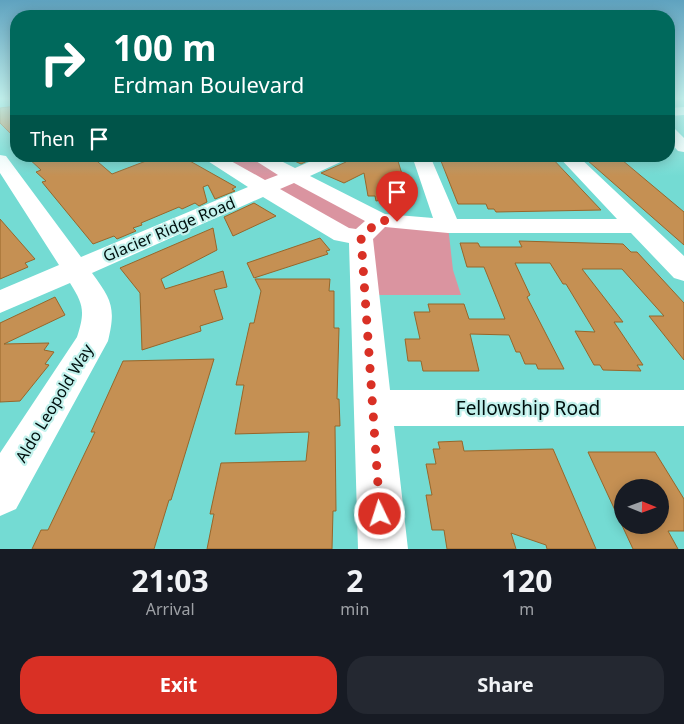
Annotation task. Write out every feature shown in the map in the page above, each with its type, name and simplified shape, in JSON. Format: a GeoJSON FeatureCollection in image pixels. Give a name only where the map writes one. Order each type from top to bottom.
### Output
{"type":"FeatureCollection","features":[{"type":"Feature","properties":{"kind":"street"},"geometry":{"type":"LineString","coordinates":[[675,137],[684,147]]}},
{"type":"Feature","properties":{"kind":"street"},"geometry":{"type":"LineString","coordinates":[[219,162],[344,235],[370,229],[448,226],[638,226]]}},
{"type":"Feature","properties":{"kind":"street"},"geometry":{"type":"LineString","coordinates":[[268,162],[293,175],[370,229]]}},
{"type":"Feature","properties":{"kind":"street","name":"Glacier Ridge Road"},"geometry":{"type":"LineString","coordinates":[[0,302],[324,162]]}},
{"type":"Feature","properties":{"kind":"street"},"geometry":{"type":"LineString","coordinates":[[423,162],[448,226]]}},
{"type":"Feature","properties":{"kind":"street"},"geometry":{"type":"LineString","coordinates":[[573,162],[684,272]]}},
{"type":"Feature","properties":{"kind":"street","name":"Aldo Leopold Way"},"geometry":{"type":"LineString","coordinates":[[0,493],[92,341],[98,319],[97,302],[3,168]]}},
{"type":"Feature","properties":{"kind":"street"},"geometry":{"type":"LineString","coordinates":[[370,229],[373,408],[383,549]]}},
{"type":"Feature","properties":{"kind":"street","name":"Fellowship Road"},"geometry":{"type":"LineString","coordinates":[[373,408],[684,408]]}},
{"type":"Feature","properties":{"kind":"shaded area"},"geometry":{"type":"Polygon","coordinates":[[[220,162],[269,162],[380,220],[448,226],[453,270],[461,295],[366,295],[361,237],[220,162]]]}},
{"type":"Feature","properties":{"kind":"building"},"geometry":{"type":"Polygon","coordinates":[[[2,125],[10,125],[10,133],[2,125]]]}},
{"type":"Feature","properties":{"kind":"building"},"geometry":{"type":"Polygon","coordinates":[[[32,162],[98,162],[112,174],[143,162],[192,162],[236,187],[232,189],[235,191],[215,199],[208,185],[203,187],[207,202],[199,206],[195,203],[182,209],[179,207],[141,223],[142,225],[133,228],[136,231],[117,239],[114,236],[93,244],[42,182],[46,181],[36,172],[41,170],[32,162]]]}},
{"type":"Feature","properties":{"kind":"building"},"geometry":{"type":"Polygon","coordinates":[[[346,162],[398,162],[412,206],[386,206],[386,204],[382,204],[381,200],[376,201],[375,196],[368,196],[364,173],[344,183],[321,173],[346,162]]]}},
{"type":"Feature","properties":{"kind":"building"},"geometry":{"type":"Polygon","coordinates":[[[441,162],[556,162],[601,210],[496,212],[494,209],[488,209],[486,204],[458,204],[441,162]]]}},
{"type":"Feature","properties":{"kind":"building"},"geometry":{"type":"Polygon","coordinates":[[[589,162],[624,162],[684,212],[684,245],[589,162]]]}},
{"type":"Feature","properties":{"kind":"building"},"geometry":{"type":"Polygon","coordinates":[[[254,203],[276,216],[233,236],[224,217],[254,203]]]}},
{"type":"Feature","properties":{"kind":"building"},"geometry":{"type":"Polygon","coordinates":[[[0,219],[35,259],[25,263],[28,267],[0,279],[0,219]]]}},
{"type":"Feature","properties":{"kind":"building"},"geometry":{"type":"Polygon","coordinates":[[[213,228],[217,250],[161,279],[165,289],[223,271],[227,287],[214,290],[223,319],[200,326],[201,331],[142,350],[140,293],[120,268],[213,228]]]}},
{"type":"Feature","properties":{"kind":"building"},"geometry":{"type":"Polygon","coordinates":[[[320,238],[330,250],[326,251],[328,254],[254,278],[247,263],[320,238]]]}},
{"type":"Feature","properties":{"kind":"building"},"geometry":{"type":"Polygon","coordinates":[[[519,241],[623,244],[631,252],[637,252],[684,303],[684,360],[649,316],[664,316],[622,269],[582,269],[623,322],[614,322],[643,365],[637,365],[641,371],[603,370],[600,365],[594,365],[575,331],[595,332],[566,284],[563,284],[550,263],[515,263],[530,295],[527,297],[564,369],[538,369],[536,364],[525,364],[520,352],[516,352],[509,335],[470,334],[479,371],[423,371],[421,361],[408,361],[405,339],[420,339],[414,312],[430,312],[428,304],[464,304],[469,319],[505,319],[484,267],[467,267],[460,243],[478,243],[480,247],[522,247],[519,241]]]}},
{"type":"Feature","properties":{"kind":"building"},"geometry":{"type":"Polygon","coordinates":[[[255,279],[330,279],[329,291],[334,291],[334,328],[339,328],[337,399],[339,399],[340,426],[335,426],[336,511],[333,511],[332,549],[207,549],[214,514],[210,514],[221,463],[306,461],[309,432],[235,434],[244,385],[236,385],[250,323],[254,323],[261,291],[255,279]]]}},
{"type":"Feature","properties":{"kind":"building"},"geometry":{"type":"Polygon","coordinates":[[[55,297],[65,315],[4,344],[49,343],[44,350],[54,352],[45,364],[49,365],[20,401],[0,402],[0,323],[55,297]]]}},
{"type":"Feature","properties":{"kind":"building"},"geometry":{"type":"Polygon","coordinates":[[[214,359],[154,549],[32,549],[41,530],[48,530],[95,432],[91,432],[123,361],[214,359]]]}},
{"type":"Feature","properties":{"kind":"building"},"geometry":{"type":"Polygon","coordinates":[[[462,441],[464,451],[553,449],[596,549],[547,549],[546,545],[511,533],[516,549],[447,549],[444,530],[432,530],[426,495],[432,495],[426,464],[436,464],[433,449],[440,449],[438,442],[462,441]]]}},
{"type":"Feature","properties":{"kind":"building"},"geometry":{"type":"Polygon","coordinates":[[[588,452],[655,452],[684,499],[684,531],[669,531],[669,479],[614,479],[614,508],[588,452]]]}},
{"type":"Feature","properties":{"kind":"building"},"geometry":{"type":"Polygon","coordinates":[[[669,533],[678,549],[633,549],[626,534],[669,533]]]}},
{"type":"Feature","properties":{"kind":"route"},"geometry":{"type":"LineString","coordinates":[[380,514],[361,237],[380,220],[397,222]]}}]}
